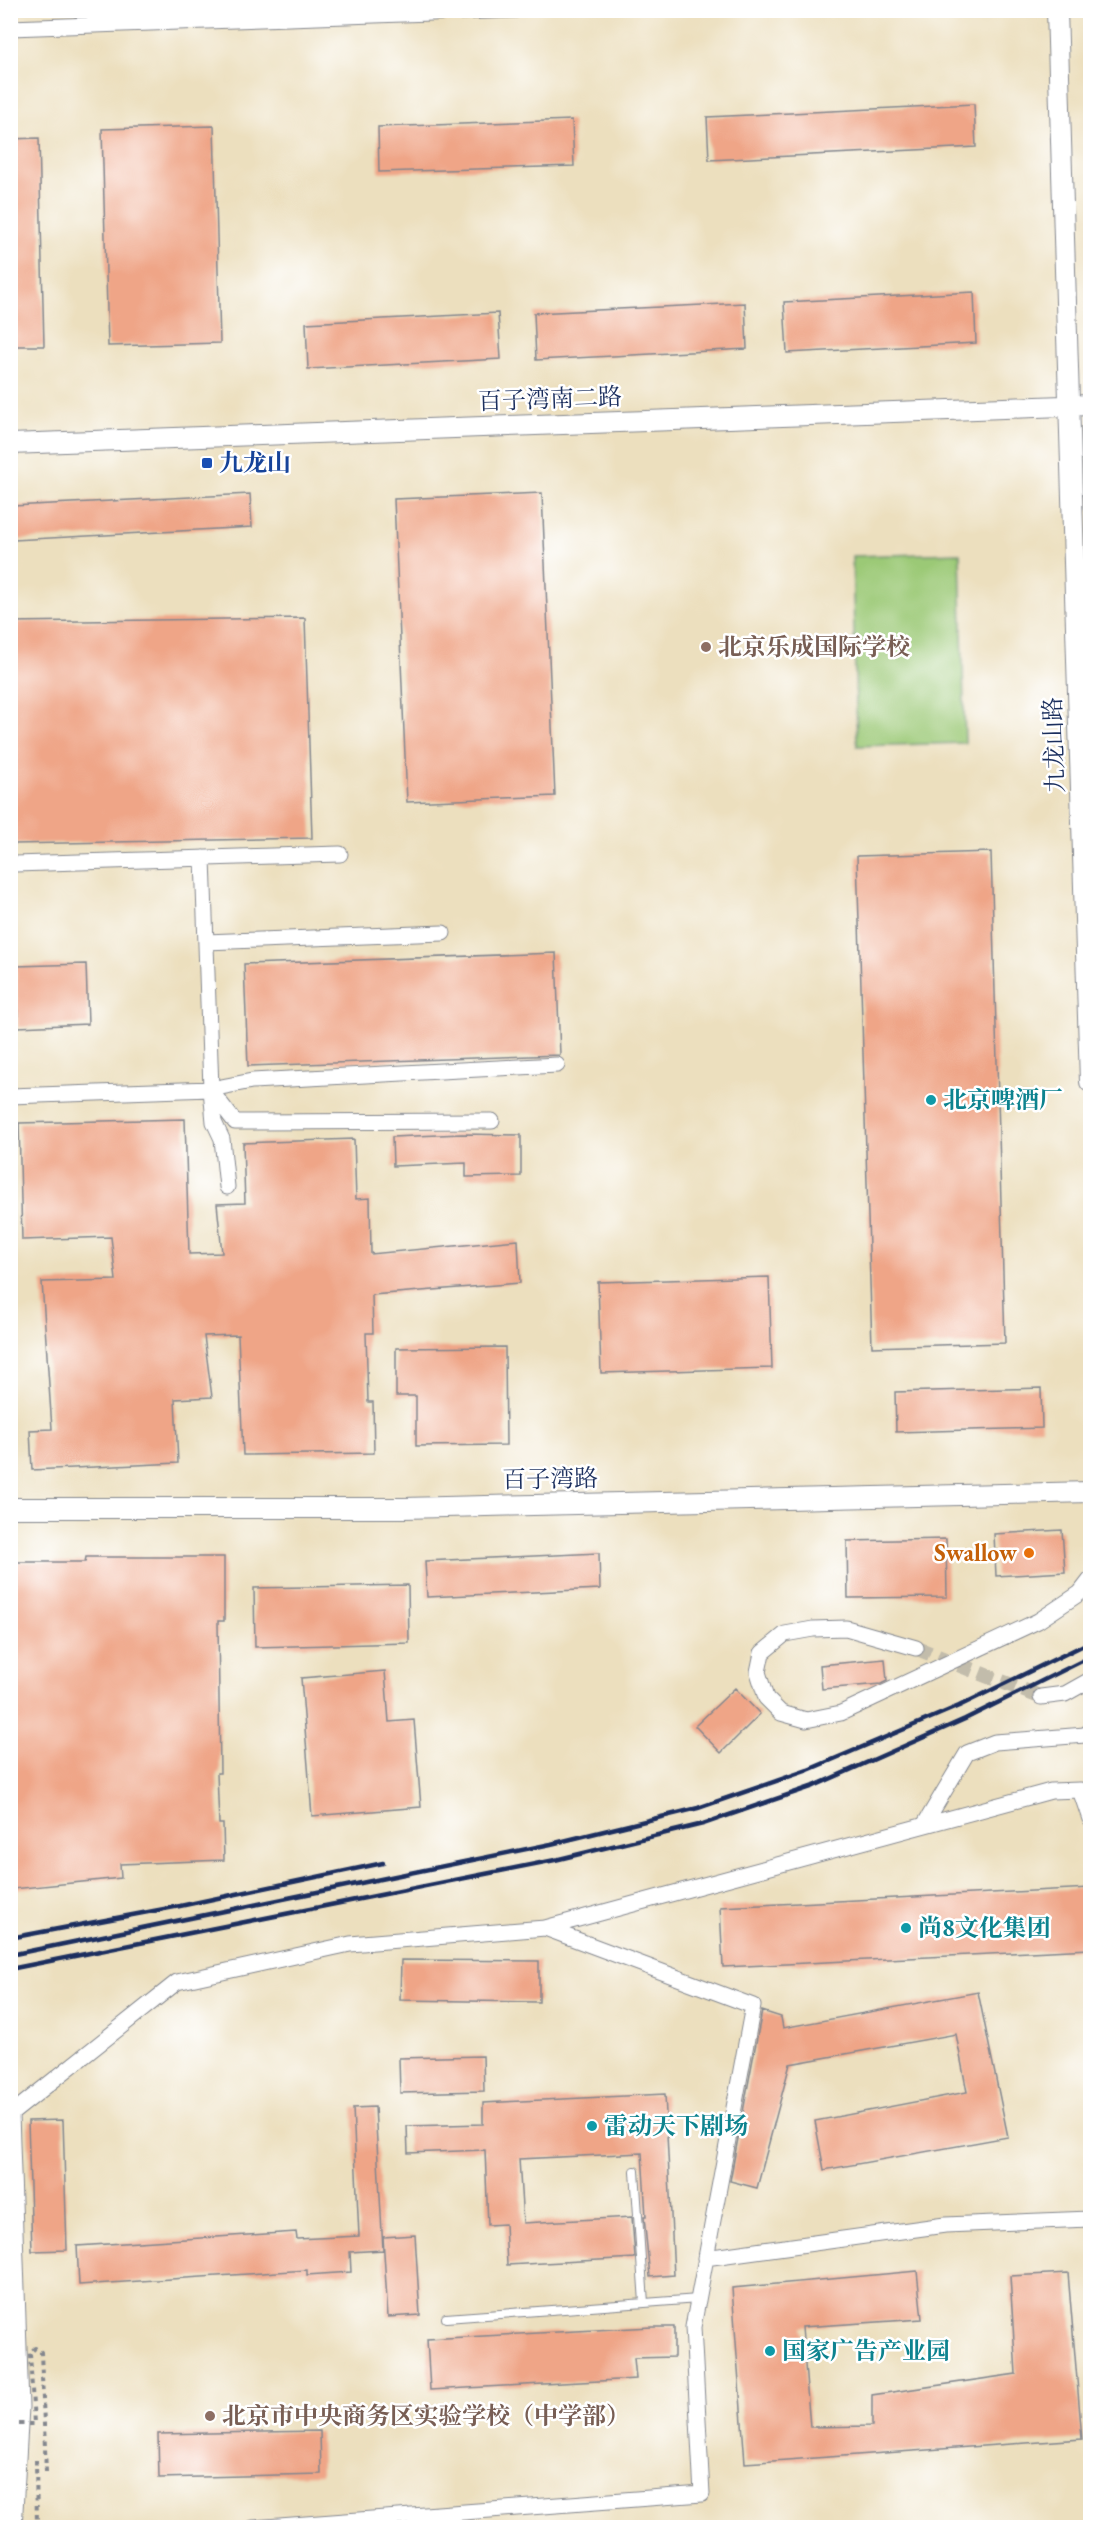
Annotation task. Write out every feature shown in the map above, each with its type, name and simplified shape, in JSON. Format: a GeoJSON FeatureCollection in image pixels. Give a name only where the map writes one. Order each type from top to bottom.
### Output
{"type":"FeatureCollection","features":[{"type":"Feature","properties":{"kind":"street"},"geometry":{"type":"LineString","coordinates":[[10,28],[301,14],[516,10]]}},
{"type":"Feature","properties":{"kind":"street","name":"九龙山路"},"geometry":{"type":"LineString","coordinates":[[1057,10],[1068,406],[1089,981],[1090,1082]]}},
{"type":"Feature","properties":{"kind":"street","name":"百子湾南二路"},"geometry":{"type":"LineString","coordinates":[[10,444],[1090,405]]}},
{"type":"Feature","properties":{"kind":"street"},"geometry":{"type":"LineString","coordinates":[[15,864],[340,854]]}},
{"type":"Feature","properties":{"kind":"street"},"geometry":{"type":"LineString","coordinates":[[203,858],[211,1089],[214,1122],[222,1139],[227,1186]]}},
{"type":"Feature","properties":{"kind":"street"},"geometry":{"type":"LineString","coordinates":[[206,942],[443,933]]}},
{"type":"Feature","properties":{"kind":"street"},"geometry":{"type":"LineString","coordinates":[[10,1096],[211,1089],[252,1081],[557,1065]]}},
{"type":"Feature","properties":{"kind":"street"},"geometry":{"type":"LineString","coordinates":[[211,1089],[235,1122],[492,1121]]}},
{"type":"Feature","properties":{"kind":"street","name":"百子湾路"},"geometry":{"type":"LineString","coordinates":[[10,1508],[404,1508],[1090,1492]]}},
{"type":"Feature","properties":{"kind":"street"},"geometry":{"type":"LineString","coordinates":[[916,1648],[846,1628],[813,1629],[785,1634],[777,1640],[762,1653],[758,1672],[766,1698],[781,1713],[806,1720],[841,1713],[1038,1621],[1080,1593],[1090,1580]]}},
{"type":"Feature","properties":{"kind":"street"},"geometry":{"type":"LineString","coordinates":[[1041,1696],[1065,1694],[1090,1680]]}},
{"type":"Feature","properties":{"kind":"street"},"geometry":{"type":"LineString","coordinates":[[924,1825],[967,1754],[996,1742],[1085,1735],[1090,1731]]}},
{"type":"Feature","properties":{"kind":"street"},"geometry":{"type":"LineString","coordinates":[[14,2528],[21,2407],[11,2114],[177,1982],[350,1944],[545,1928],[1052,1791],[1080,1790],[1090,1819]]}},
{"type":"Feature","properties":{"kind":"street"},"geometry":{"type":"LineString","coordinates":[[253,2528],[702,2494],[693,2327],[753,2006],[545,1928]]}},
{"type":"Feature","properties":{"kind":"street"},"geometry":{"type":"LineString","coordinates":[[705,2258],[945,2225],[1090,2218]]}},
{"type":"Feature","properties":{"kind":"lane"},"geometry":{"type":"LineString","coordinates":[[635,2171],[644,2303]]}},
{"type":"Feature","properties":{"kind":"lane"},"geometry":{"type":"LineString","coordinates":[[446,2318],[698,2299]]}},
{"type":"Feature","properties":{"kind":"path"},"geometry":{"type":"LineString","coordinates":[[10,2424],[34,2424],[30,2352],[35,2348],[41,2352],[46,2472]]}},
{"type":"Feature","properties":{"kind":"path"},"geometry":{"type":"LineString","coordinates":[[37,2476],[37,2528]]}},
{"type":"Feature","properties":{"kind":"green space"},"geometry":{"type":"Polygon","coordinates":[[[960,553],[965,743],[857,746],[852,556],[960,553]]]}},
{"type":"Feature","properties":{"kind":"building"},"geometry":{"type":"Polygon","coordinates":[[[974,104],[976,147],[709,160],[707,117],[974,104]]]}},
{"type":"Feature","properties":{"kind":"building"},"geometry":{"type":"Polygon","coordinates":[[[572,120],[574,166],[379,172],[378,127],[572,120]]]}},
{"type":"Feature","properties":{"kind":"building"},"geometry":{"type":"Polygon","coordinates":[[[214,126],[220,343],[108,346],[102,129],[214,126]]]}},
{"type":"Feature","properties":{"kind":"building"},"geometry":{"type":"Polygon","coordinates":[[[39,138],[44,346],[10,346],[10,139],[39,138]]]}},
{"type":"Feature","properties":{"kind":"building"},"geometry":{"type":"Polygon","coordinates":[[[974,292],[976,343],[787,353],[784,302],[974,292]]]}},
{"type":"Feature","properties":{"kind":"building"},"geometry":{"type":"Polygon","coordinates":[[[745,303],[747,349],[536,360],[534,313],[745,303]]]}},
{"type":"Feature","properties":{"kind":"building"},"geometry":{"type":"Polygon","coordinates":[[[498,313],[501,359],[308,369],[306,323],[498,313]]]}},
{"type":"Feature","properties":{"kind":"building"},"geometry":{"type":"Polygon","coordinates":[[[542,493],[555,796],[407,802],[394,499],[542,493]]]}},
{"type":"Feature","properties":{"kind":"building"},"geometry":{"type":"Polygon","coordinates":[[[250,494],[252,527],[14,540],[12,506],[250,494]]]}},
{"type":"Feature","properties":{"kind":"building"},"geometry":{"type":"Polygon","coordinates":[[[305,618],[312,838],[14,844],[10,775],[10,622],[305,618]]]}},
{"type":"Feature","properties":{"kind":"building","name":"北京啤酒厂"},"geometry":{"type":"Polygon","coordinates":[[[991,852],[1005,1343],[872,1347],[857,856],[991,852]]]}},
{"type":"Feature","properties":{"kind":"building"},"geometry":{"type":"Polygon","coordinates":[[[556,953],[560,1055],[248,1066],[244,964],[556,953]]]}},
{"type":"Feature","properties":{"kind":"building"},"geometry":{"type":"Polygon","coordinates":[[[86,964],[88,1024],[18,1027],[16,966],[86,964]]]}},
{"type":"Feature","properties":{"kind":"building"},"geometry":{"type":"Polygon","coordinates":[[[185,1119],[189,1254],[222,1253],[217,1204],[245,1203],[243,1143],[354,1139],[356,1199],[370,1198],[371,1254],[518,1240],[520,1283],[372,1295],[373,1333],[366,1333],[368,1402],[373,1402],[374,1453],[243,1455],[238,1335],[204,1336],[212,1397],[175,1399],[178,1463],[32,1470],[30,1430],[52,1429],[42,1282],[116,1280],[111,1237],[22,1240],[19,1123],[185,1119]]]}},
{"type":"Feature","properties":{"kind":"building"},"geometry":{"type":"Polygon","coordinates":[[[462,1134],[521,1135],[521,1176],[466,1177],[466,1163],[393,1166],[392,1137],[462,1134]]]}},
{"type":"Feature","properties":{"kind":"building"},"geometry":{"type":"Polygon","coordinates":[[[769,1277],[772,1368],[601,1373],[598,1282],[769,1277]]]}},
{"type":"Feature","properties":{"kind":"building"},"geometry":{"type":"Polygon","coordinates":[[[505,1347],[506,1445],[416,1446],[416,1396],[396,1396],[396,1348],[505,1347]]]}},
{"type":"Feature","properties":{"kind":"building"},"geometry":{"type":"Polygon","coordinates":[[[1041,1388],[1042,1428],[896,1432],[895,1392],[1041,1388]]]}},
{"type":"Feature","properties":{"kind":"building","name":"Swallow"},"geometry":{"type":"Polygon","coordinates":[[[1062,1530],[1065,1572],[996,1576],[994,1534],[1062,1530]]]}},
{"type":"Feature","properties":{"kind":"building"},"geometry":{"type":"Polygon","coordinates":[[[946,1539],[947,1597],[848,1598],[847,1541],[946,1539]]]}},
{"type":"Feature","properties":{"kind":"building"},"geometry":{"type":"Polygon","coordinates":[[[599,1553],[600,1589],[427,1597],[425,1561],[599,1553]]]}},
{"type":"Feature","properties":{"kind":"building"},"geometry":{"type":"Polygon","coordinates":[[[86,1557],[224,1557],[224,1621],[218,1621],[220,1773],[217,1773],[219,1824],[223,1824],[224,1860],[120,1864],[121,1878],[13,1889],[10,1776],[10,1562],[85,1562],[86,1557]]]}},
{"type":"Feature","properties":{"kind":"building"},"geometry":{"type":"Polygon","coordinates":[[[408,1585],[409,1643],[255,1647],[254,1588],[408,1585]]]}},
{"type":"Feature","properties":{"kind":"building"},"geometry":{"type":"Polygon","coordinates":[[[885,1659],[887,1681],[881,1684],[822,1689],[820,1665],[885,1659]]]}},
{"type":"Feature","properties":{"kind":"building"},"geometry":{"type":"Polygon","coordinates":[[[385,1671],[389,1722],[414,1720],[421,1807],[312,1816],[301,1678],[385,1671]]]}},
{"type":"Feature","properties":{"kind":"building"},"geometry":{"type":"Polygon","coordinates":[[[735,1688],[760,1714],[721,1753],[695,1726],[735,1688]]]}},
{"type":"Feature","properties":{"kind":"building","name":"尚8文化集团"},"geometry":{"type":"Polygon","coordinates":[[[1090,1888],[1090,1949],[723,1967],[720,1907],[1090,1888]]]}},
{"type":"Feature","properties":{"kind":"building"},"geometry":{"type":"Polygon","coordinates":[[[401,1960],[539,1961],[539,2002],[400,2000],[401,1960]]]}},
{"type":"Feature","properties":{"kind":"building"},"geometry":{"type":"Polygon","coordinates":[[[978,1992],[1008,2137],[824,2170],[815,2121],[967,2092],[956,2034],[790,2064],[757,2188],[730,2181],[762,2011],[781,2017],[783,2028],[978,1992]]]}},
{"type":"Feature","properties":{"kind":"building"},"geometry":{"type":"Polygon","coordinates":[[[483,2056],[484,2091],[400,2093],[399,2058],[483,2056]]]}},
{"type":"Feature","properties":{"kind":"building"},"geometry":{"type":"Polygon","coordinates":[[[665,2094],[674,2275],[650,2277],[644,2217],[646,2217],[642,2153],[519,2159],[523,2223],[632,2217],[635,2258],[507,2265],[505,2224],[488,2225],[485,2150],[408,2153],[407,2126],[483,2124],[483,2103],[665,2094]]]}},
{"type":"Feature","properties":{"kind":"building"},"geometry":{"type":"Polygon","coordinates":[[[375,2107],[383,2250],[350,2252],[351,2272],[307,2275],[307,2270],[79,2285],[77,2246],[296,2232],[297,2239],[359,2236],[353,2108],[375,2107]]]}},
{"type":"Feature","properties":{"kind":"building"},"geometry":{"type":"Polygon","coordinates":[[[63,2120],[67,2250],[32,2251],[28,2121],[63,2120]]]}},
{"type":"Feature","properties":{"kind":"building"},"geometry":{"type":"Polygon","coordinates":[[[415,2235],[420,2315],[388,2317],[383,2237],[415,2235]]]}},
{"type":"Feature","properties":{"kind":"building","name":"国家广告产业园"},"geometry":{"type":"Polygon","coordinates":[[[917,2271],[922,2319],[802,2327],[810,2427],[872,2426],[872,2395],[1016,2374],[1010,2276],[1068,2273],[1082,2439],[745,2463],[732,2288],[917,2271]]]}},
{"type":"Feature","properties":{"kind":"building"},"geometry":{"type":"Polygon","coordinates":[[[674,2327],[674,2357],[634,2358],[636,2379],[430,2390],[427,2339],[674,2327]]]}},
{"type":"Feature","properties":{"kind":"building"},"geometry":{"type":"Polygon","coordinates":[[[320,2431],[321,2474],[159,2478],[158,2434],[320,2431]]]}},
{"type":"Feature","properties":{"kind":"tunnel"},"geometry":{"type":"LineString","coordinates":[[916,1648],[1041,1697]]}},
{"type":"Feature","properties":{"kind":"railway"},"geometry":{"type":"LineString","coordinates":[[10,1955],[551,1844],[698,1808],[808,1770],[959,1706],[1090,1642]]}},
{"type":"Feature","properties":{"kind":"railway"},"geometry":{"type":"LineString","coordinates":[[10,1969],[555,1860],[703,1824],[814,1786],[965,1719],[1090,1657]]}},
{"type":"Feature","properties":{"kind":"railway"},"geometry":{"type":"LineString","coordinates":[[10,1938],[180,1906],[383,1863]]}},
{"type":"Feature","properties":{"kind":"place","name":"九龙山"},"geometry":{"type":"Point","coordinates":[207,463]}},
{"type":"Feature","properties":{"kind":"place","name":"北京乐成国际学校"},"geometry":{"type":"Point","coordinates":[706,647]}},
{"type":"Feature","properties":{"kind":"place","name":"北京啤酒厂"},"geometry":{"type":"Point","coordinates":[931,1100]}},
{"type":"Feature","properties":{"kind":"place","name":"Swallow"},"geometry":{"type":"Point","coordinates":[1029,1553]}},
{"type":"Feature","properties":{"kind":"place","name":"尚8文化集团"},"geometry":{"type":"Point","coordinates":[906,1928]}},
{"type":"Feature","properties":{"kind":"place","name":"雷动天下剧场"},"geometry":{"type":"Point","coordinates":[592,2126]}},
{"type":"Feature","properties":{"kind":"place","name":"国家广告产业园"},"geometry":{"type":"Point","coordinates":[770,2351]}},
{"type":"Feature","properties":{"kind":"place","name":"北京市中央商务区实验学校（中学部）"},"geometry":{"type":"Point","coordinates":[210,2416]}}]}
